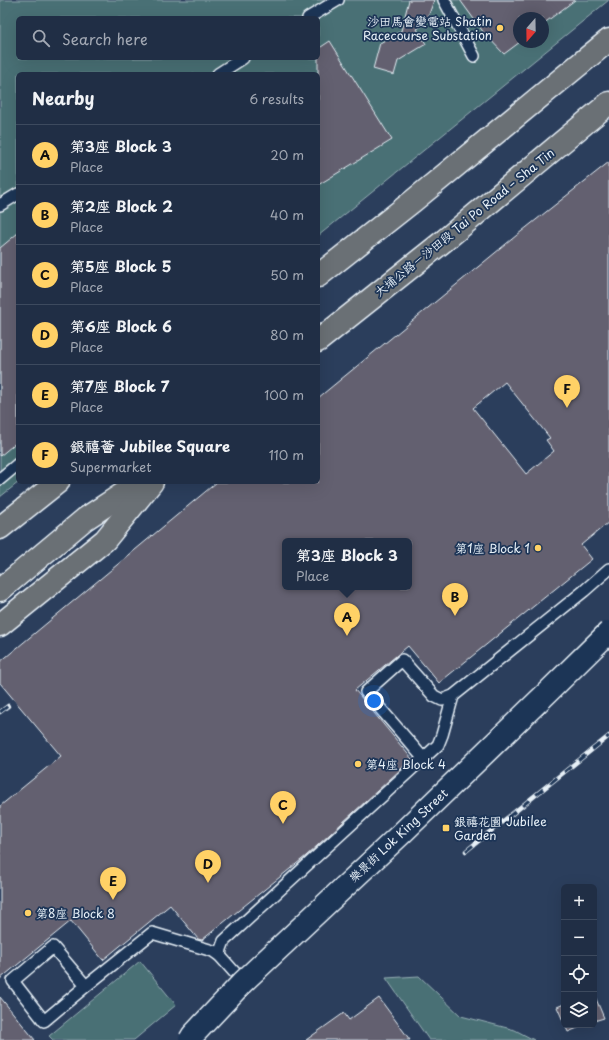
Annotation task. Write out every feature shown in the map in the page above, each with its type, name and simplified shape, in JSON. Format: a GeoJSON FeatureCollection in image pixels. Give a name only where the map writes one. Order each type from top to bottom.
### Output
{"type":"FeatureCollection","features":[{"type":"Feature","properties":{"kind":"highway"},"geometry":{"type":"LineString","coordinates":[[320,274],[413,201],[609,40]]}},
{"type":"Feature","properties":{"kind":"highway","name":"大埔公路－沙田段 Tai Po Road – Sha Tin"},"geometry":{"type":"LineString","coordinates":[[320,339],[445,240],[609,103]]}},
{"type":"Feature","properties":{"kind":"highway"},"geometry":{"type":"LineString","coordinates":[[0,528],[55,484]]}},
{"type":"Feature","properties":{"kind":"highway"},"geometry":{"type":"LineString","coordinates":[[0,590],[85,519],[138,484]]}},
{"type":"Feature","properties":{"kind":"highway"},"geometry":{"type":"LineString","coordinates":[[0,625],[105,540],[150,484]]}},
{"type":"Feature","properties":{"kind":"street","name":"樂景街 Lok King Street"},"geometry":{"type":"LineString","coordinates":[[190,1040],[192,1035],[243,982],[408,827],[609,632]]}},
{"type":"Feature","properties":{"kind":"lane"},"geometry":{"type":"LineString","coordinates":[[311,16],[338,0]]}},
{"type":"Feature","properties":{"kind":"lane"},"geometry":{"type":"LineString","coordinates":[[444,0],[474,56]]}},
{"type":"Feature","properties":{"kind":"lane"},"geometry":{"type":"LineString","coordinates":[[221,72],[241,60]]}},
{"type":"Feature","properties":{"kind":"lane"},"geometry":{"type":"LineString","coordinates":[[0,206],[16,195]]}},
{"type":"Feature","properties":{"kind":"lane"},"geometry":{"type":"LineString","coordinates":[[0,479],[16,466]]}},
{"type":"Feature","properties":{"kind":"lane"},"geometry":{"type":"LineString","coordinates":[[424,759],[366,692],[402,660],[434,696],[442,700],[453,696],[584,592],[609,569]]}},
{"type":"Feature","properties":{"kind":"lane"},"geometry":{"type":"LineString","coordinates":[[220,956],[224,942],[424,759],[438,744],[453,696]]}},
{"type":"Feature","properties":{"kind":"lane"},"geometry":{"type":"LineString","coordinates":[[86,986],[53,947],[13,981],[44,1021],[152,933],[205,948],[220,956],[243,982]]}},
{"type":"Feature","properties":{"kind":"lane"},"geometry":{"type":"LineString","coordinates":[[205,948],[224,942]]}},
{"type":"Feature","properties":{"kind":"green space"},"geometry":{"type":"Polygon","coordinates":[[[0,0],[609,0],[320,234],[320,72],[16,72],[16,484],[0,497],[0,0]]]}},
{"type":"Feature","properties":{"kind":"green space"},"geometry":{"type":"Polygon","coordinates":[[[140,961],[176,1005],[134,1040],[53,1040],[49,1036],[140,961]]]}},
{"type":"Feature","properties":{"kind":"green space"},"geometry":{"type":"Polygon","coordinates":[[[419,976],[461,1016],[515,1030],[534,1040],[429,1040],[386,978],[419,976]]]}},
{"type":"Feature","properties":{"kind":"building"},"geometry":{"type":"Polygon","coordinates":[[[409,0],[434,0],[426,23],[417,29],[426,44],[398,61],[394,75],[373,69],[380,43],[401,31],[409,0]]]}},
{"type":"Feature","properties":{"kind":"building","name":"沙田馬會變電站 Shatin Racecourse Substation"},"geometry":{"type":"Polygon","coordinates":[[[460,0],[575,0],[549,20],[549,12],[513,12],[513,47],[504,54],[484,33],[460,0]]]}},
{"type":"Feature","properties":{"kind":"building"},"geometry":{"type":"Polygon","coordinates":[[[330,41],[392,140],[320,184],[320,72],[318,72],[318,60],[320,60],[320,48],[330,41]]]}},
{"type":"Feature","properties":{"kind":"building"},"geometry":{"type":"Polygon","coordinates":[[[609,162],[609,522],[581,545],[592,559],[439,683],[408,646],[355,690],[412,759],[306,856],[202,940],[198,939],[170,905],[103,960],[71,921],[0,979],[0,806],[61,756],[0,683],[0,662],[215,484],[320,484],[320,396],[517,235],[609,162]],[[505,382],[473,408],[526,474],[554,451],[546,440],[550,438],[505,382]]]}},
{"type":"Feature","properties":{"kind":"building"},"geometry":{"type":"Polygon","coordinates":[[[16,235],[16,443],[0,456],[0,248],[16,235]]]}},
{"type":"Feature","properties":{"kind":"building"},"geometry":{"type":"Polygon","coordinates":[[[0,997],[35,1040],[0,1040],[0,997]]]}},
{"type":"Feature","properties":{"kind":"building"},"geometry":{"type":"Polygon","coordinates":[[[379,998],[410,1040],[306,1040],[344,1013],[349,1020],[379,998]]]}},
{"type":"Feature","properties":{"kind":"building"},"geometry":{"type":"Polygon","coordinates":[[[597,1001],[604,1018],[597,1020],[597,1001]]]}},
{"type":"Feature","properties":{"kind":"building"},"geometry":{"type":"Polygon","coordinates":[[[561,1005],[561,1016],[557,1007],[561,1005]]]}},
{"type":"Feature","properties":{"kind":"building"},"geometry":{"type":"Polygon","coordinates":[[[566,1028],[578,1028],[568,1032],[566,1028]]]}},
{"type":"Feature","properties":{"kind":"railway"},"geometry":{"type":"LineString","coordinates":[[0,712],[8,706]]}},
{"type":"Feature","properties":{"kind":"railway"},"geometry":{"type":"LineString","coordinates":[[466,851],[609,736]]}},
{"type":"Feature","properties":{"kind":"place","name":"沙田馬會變電站 Shatin Racecourse Substation"},"geometry":{"type":"Point","coordinates":[500,28]}},
{"type":"Feature","properties":{"kind":"place","name":"銀禧薈 Jubilee Square"},"geometry":{"type":"Point","coordinates":[567,408]}},
{"type":"Feature","properties":{"kind":"place","name":"第1座 Block 1"},"geometry":{"type":"Point","coordinates":[538,548]}},
{"type":"Feature","properties":{"kind":"place","name":"第2座 Block 2"},"geometry":{"type":"Point","coordinates":[455,616]}},
{"type":"Feature","properties":{"kind":"place","name":"第3座 Block 3"},"geometry":{"type":"Point","coordinates":[347,636]}},
{"type":"Feature","properties":{"kind":"place","name":"第4座 Block 4"},"geometry":{"type":"Point","coordinates":[358,764]}},
{"type":"Feature","properties":{"kind":"place","name":"第5座 Block 5"},"geometry":{"type":"Point","coordinates":[283,824]}},
{"type":"Feature","properties":{"kind":"place","name":"銀禧花園 Jubilee Garden"},"geometry":{"type":"Point","coordinates":[446,828]}},
{"type":"Feature","properties":{"kind":"place","name":"第6座 Block 6"},"geometry":{"type":"Point","coordinates":[208,883]}},
{"type":"Feature","properties":{"kind":"place","name":"第7座 Block 7"},"geometry":{"type":"Point","coordinates":[113,900]}},
{"type":"Feature","properties":{"kind":"place","name":"第8座 Block 8"},"geometry":{"type":"Point","coordinates":[28,913]}}]}
